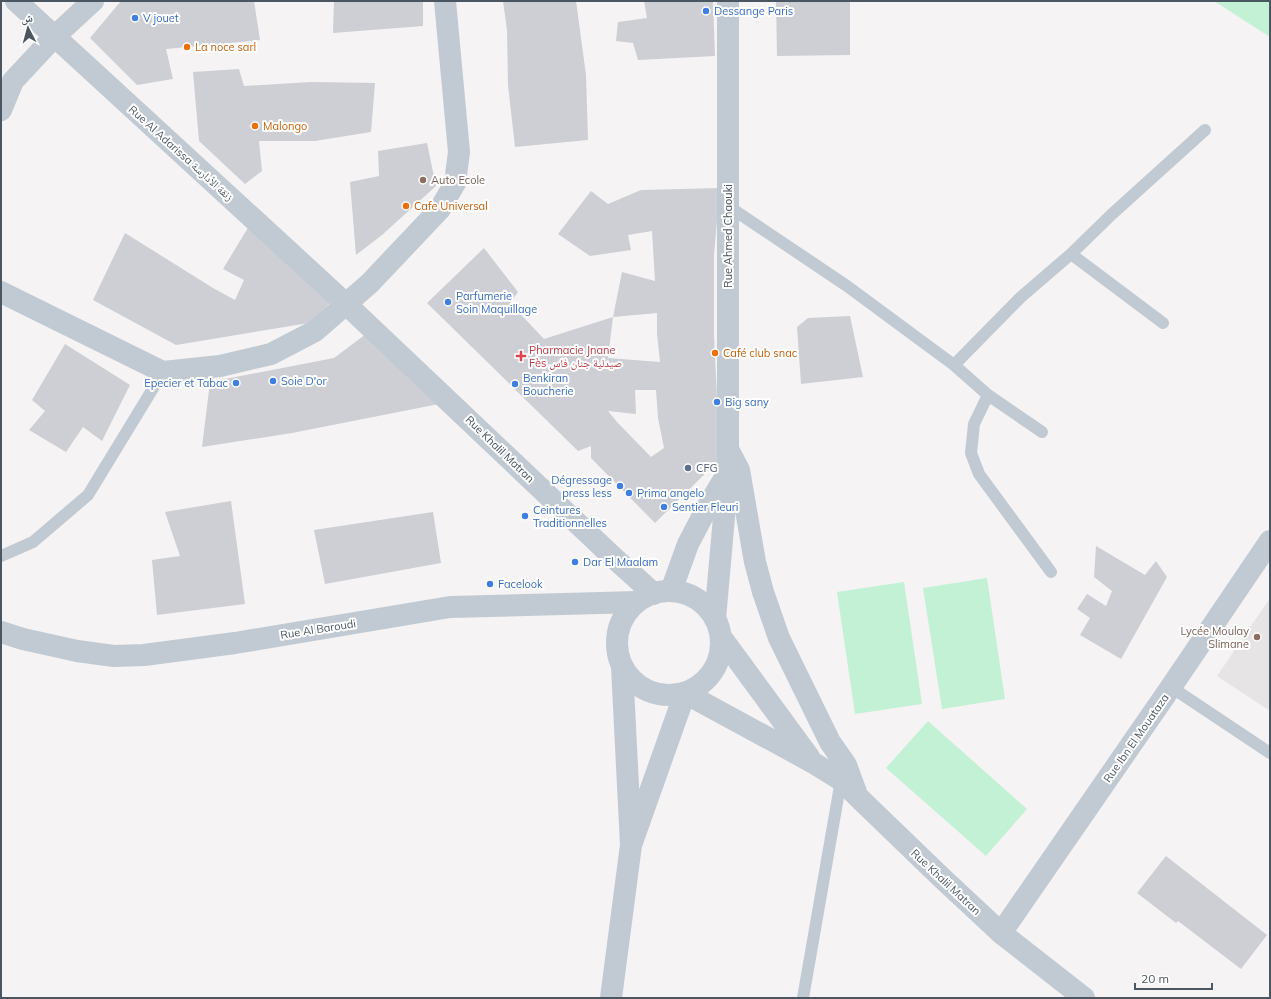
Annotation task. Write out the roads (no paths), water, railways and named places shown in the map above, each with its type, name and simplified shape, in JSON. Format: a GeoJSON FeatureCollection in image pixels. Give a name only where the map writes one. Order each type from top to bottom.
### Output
{"type":"FeatureCollection","features":[{"type":"Feature","properties":{"kind":"street","name":"Rue Al Adarissa زنقة الأدارسة"},"geometry":{"type":"LineString","coordinates":[[16,1],[346,304]]}},
{"type":"Feature","properties":{"kind":"street"},"geometry":{"type":"LineString","coordinates":[[1,110],[13,81],[54,37],[93,1]]}},
{"type":"Feature","properties":{"kind":"street"},"geometry":{"type":"LineString","coordinates":[[1,292],[164,372],[220,366],[271,354],[315,331],[370,283],[440,209],[455,183],[459,152],[445,1]]}},
{"type":"Feature","properties":{"kind":"street","name":"Rue Ahmed Chaouki"},"geometry":{"type":"LineString","coordinates":[[718,628],[728,472],[728,1]]}},
{"type":"Feature","properties":{"kind":"street","name":"Rue Khalil Matran"},"geometry":{"type":"LineString","coordinates":[[346,304],[654,596]]}},
{"type":"Feature","properties":{"kind":"street"},"geometry":{"type":"LineString","coordinates":[[728,449],[738,470],[755,562],[763,592],[779,638],[830,742],[846,765],[859,798]]}},
{"type":"Feature","properties":{"kind":"street"},"geometry":{"type":"LineString","coordinates":[[611,998],[631,845],[622,667],[617,650],[618,632],[625,615],[654,596],[688,544],[728,472]]}},
{"type":"Feature","properties":{"kind":"street","name":"Rue Ibn El Mouataza"},"geometry":{"type":"LineString","coordinates":[[1001,933],[1270,541]]}},
{"type":"Feature","properties":{"kind":"street"},"geometry":{"type":"LineString","coordinates":[[622,667],[634,682],[649,691],[667,696],[685,693],[700,685],[713,671],[720,655],[718,628],[705,605],[689,595],[654,596]]}},
{"type":"Feature","properties":{"kind":"street","name":"Rue Al Baroudi"},"geometry":{"type":"LineString","coordinates":[[1,632],[23,639],[77,651],[114,656],[144,655],[235,643],[450,607],[654,596]]}},
{"type":"Feature","properties":{"kind":"street","name":"Rue Khalil Matran"},"geometry":{"type":"LineString","coordinates":[[718,628],[812,762]]}},
{"type":"Feature","properties":{"kind":"street"},"geometry":{"type":"LineString","coordinates":[[631,845],[685,693]]}},
{"type":"Feature","properties":{"kind":"street","name":"Rue Khalil Matran"},"geometry":{"type":"LineString","coordinates":[[685,693],[812,762],[841,780],[1001,933],[1084,998]]}},
{"type":"Feature","properties":{"kind":"lane"},"geometry":{"type":"LineString","coordinates":[[954,365],[1021,297],[1071,254],[1111,215],[1205,130]]}},
{"type":"Feature","properties":{"kind":"lane"},"geometry":{"type":"LineString","coordinates":[[728,206],[847,286],[954,365],[988,394],[1042,432]]}},
{"type":"Feature","properties":{"kind":"lane"},"geometry":{"type":"LineString","coordinates":[[1071,254],[1163,323]]}},
{"type":"Feature","properties":{"kind":"lane"},"geometry":{"type":"LineString","coordinates":[[1,556],[33,542],[88,495],[164,372]]}},
{"type":"Feature","properties":{"kind":"lane"},"geometry":{"type":"LineString","coordinates":[[988,394],[974,424],[971,453],[979,474],[1051,572]]}},
{"type":"Feature","properties":{"kind":"lane"},"geometry":{"type":"LineString","coordinates":[[1171,687],[1270,753]]}},
{"type":"Feature","properties":{"kind":"lane"},"geometry":{"type":"LineString","coordinates":[[803,998],[841,780]]}},
{"type":"Feature","properties":{"kind":"place","name":"Dessange Paris"},"geometry":{"type":"Point","coordinates":[706,11]}},
{"type":"Feature","properties":{"kind":"place","name":"V jouet"},"geometry":{"type":"Point","coordinates":[135,18]}},
{"type":"Feature","properties":{"kind":"place","name":"La noce sarl"},"geometry":{"type":"Point","coordinates":[187,47]}},
{"type":"Feature","properties":{"kind":"place","name":"Malongo"},"geometry":{"type":"Point","coordinates":[255,126]}},
{"type":"Feature","properties":{"kind":"place","name":"Auto Ecole"},"geometry":{"type":"Point","coordinates":[423,180]}},
{"type":"Feature","properties":{"kind":"place","name":"Cafe Universal"},"geometry":{"type":"Point","coordinates":[406,206]}},
{"type":"Feature","properties":{"kind":"place","name":"Parfumerie Soin Maquillage"},"geometry":{"type":"Point","coordinates":[448,302]}},
{"type":"Feature","properties":{"kind":"place","name":"Café club snac"},"geometry":{"type":"Point","coordinates":[715,353]}},
{"type":"Feature","properties":{"kind":"place","name":"Pharmacie Jnane Fès صيدلية جنان فاس"},"geometry":{"type":"Point","coordinates":[521,356]}},
{"type":"Feature","properties":{"kind":"place","name":"Soie D'or"},"geometry":{"type":"Point","coordinates":[273,381]}},
{"type":"Feature","properties":{"kind":"place","name":"Epecier et Tabac"},"geometry":{"type":"Point","coordinates":[236,383]}},
{"type":"Feature","properties":{"kind":"place","name":"Benkiran Boucherie"},"geometry":{"type":"Point","coordinates":[515,384]}},
{"type":"Feature","properties":{"kind":"place","name":"Big sany"},"geometry":{"type":"Point","coordinates":[717,402]}},
{"type":"Feature","properties":{"kind":"place","name":"CFG"},"geometry":{"type":"Point","coordinates":[688,468]}},
{"type":"Feature","properties":{"kind":"place","name":"Dégressage press less"},"geometry":{"type":"Point","coordinates":[620,486]}},
{"type":"Feature","properties":{"kind":"place","name":"Prima angelo"},"geometry":{"type":"Point","coordinates":[629,493]}},
{"type":"Feature","properties":{"kind":"place","name":"Sentier Fleuri"},"geometry":{"type":"Point","coordinates":[664,507]}},
{"type":"Feature","properties":{"kind":"place","name":"Ceintures Traditionnelles"},"geometry":{"type":"Point","coordinates":[525,516]}},
{"type":"Feature","properties":{"kind":"place","name":"Dar El Maalam"},"geometry":{"type":"Point","coordinates":[575,562]}},
{"type":"Feature","properties":{"kind":"place","name":"Facelook"},"geometry":{"type":"Point","coordinates":[490,584]}},
{"type":"Feature","properties":{"kind":"place","name":"Lycée Moulay Slimane"},"geometry":{"type":"Point","coordinates":[1257,637]}}]}
